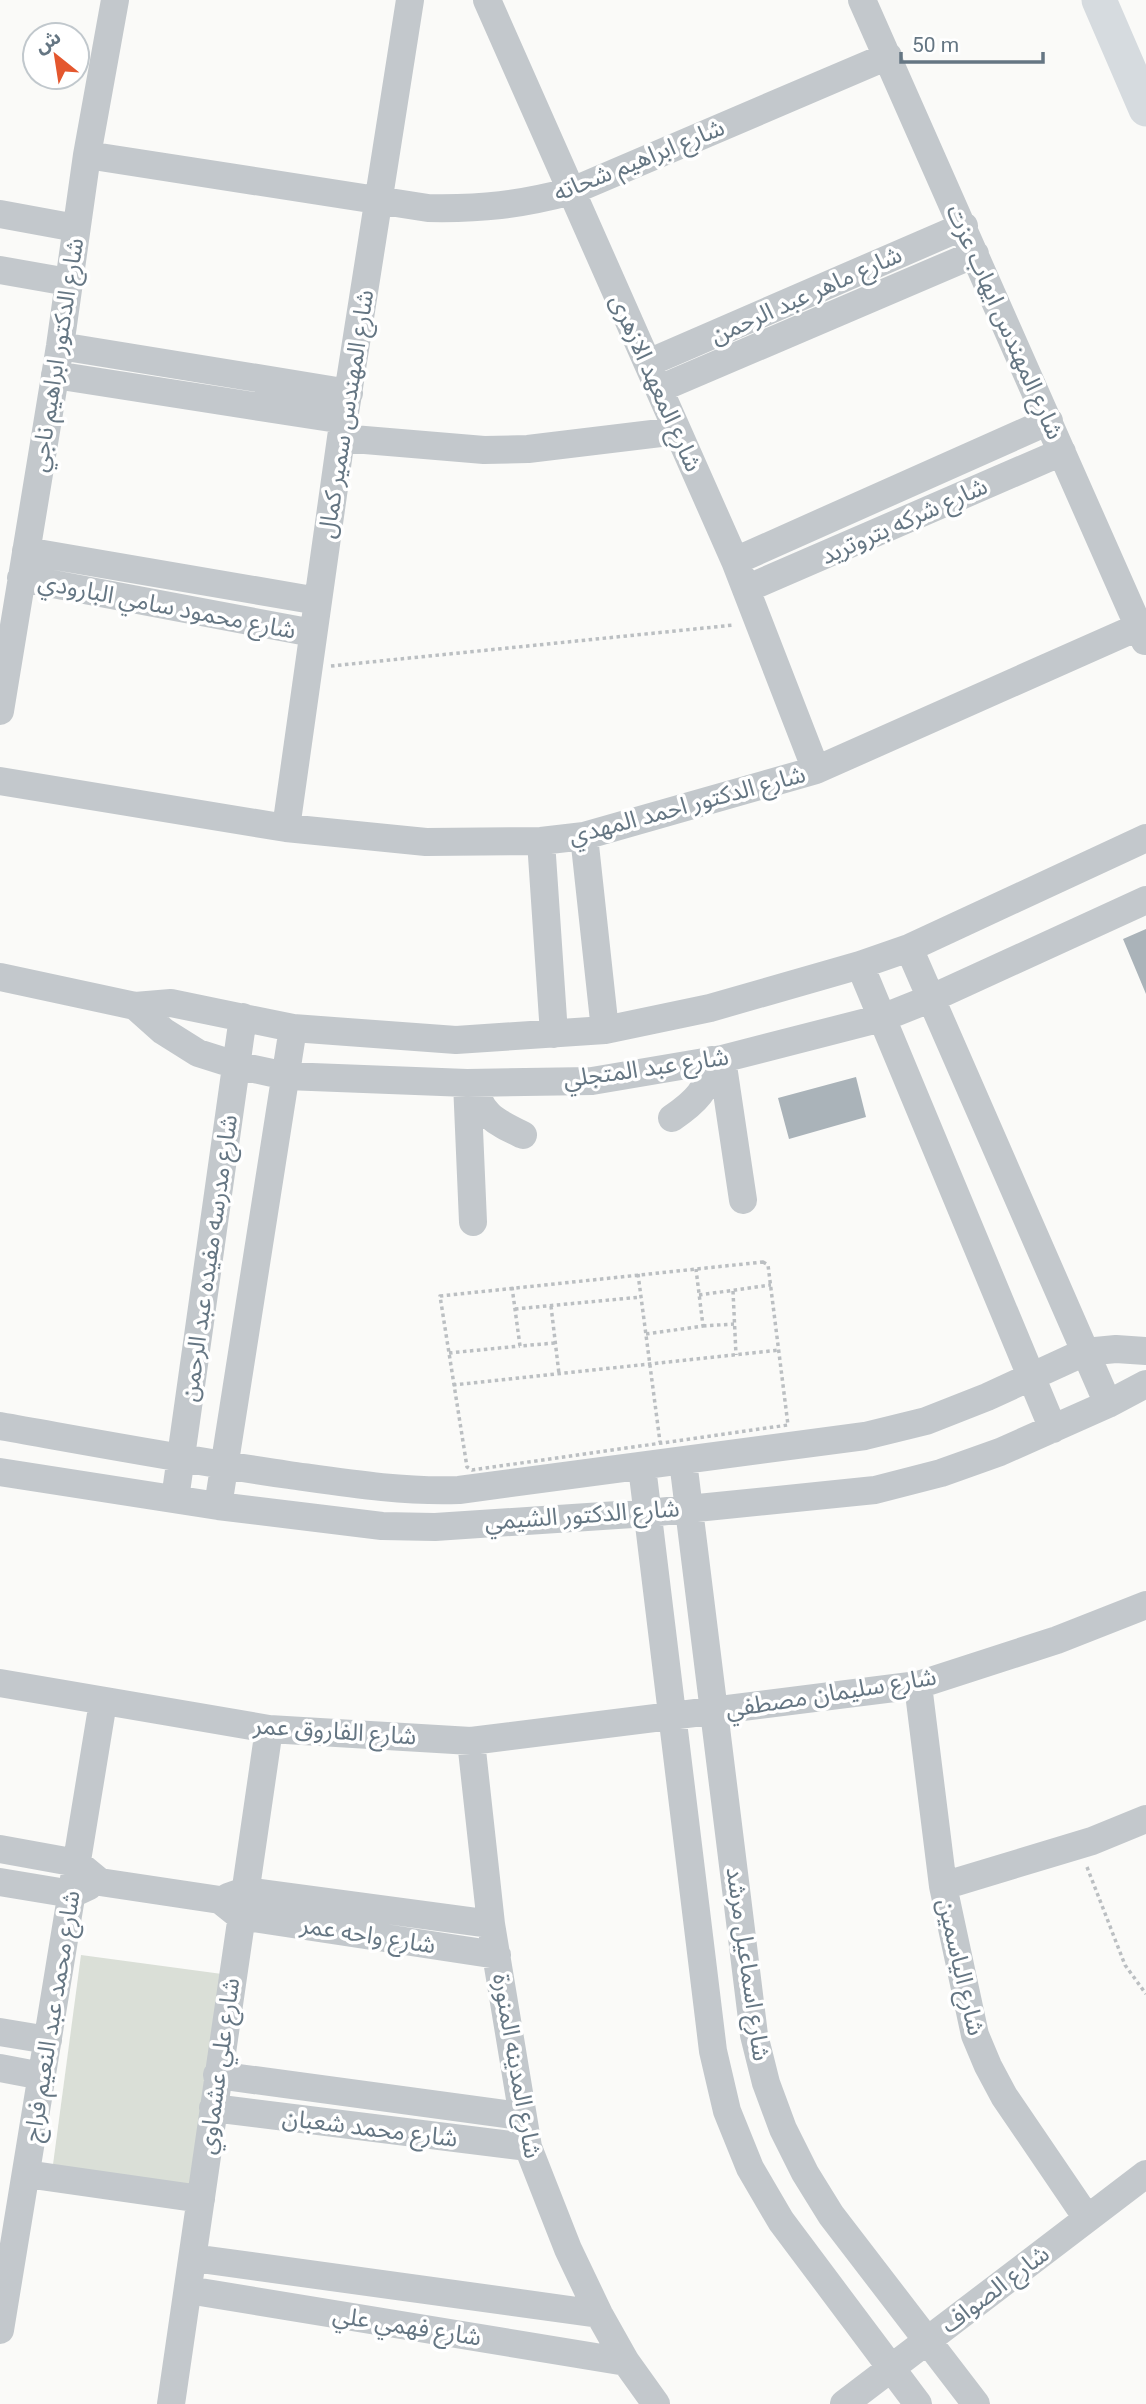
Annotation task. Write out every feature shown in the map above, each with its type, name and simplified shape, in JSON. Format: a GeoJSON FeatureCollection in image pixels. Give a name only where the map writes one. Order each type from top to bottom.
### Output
{"type":"FeatureCollection","features":[{"type":"Feature","properties":{"kind":"main road"},"geometry":{"type":"LineString","coordinates":[[1099,0],[1146,108]]}},
{"type":"Feature","properties":{"kind":"street","name":"شارع الدكتور ابراهيم ناجي"},"geometry":{"type":"LineString","coordinates":[[0,711],[115,0]]}},
{"type":"Feature","properties":{"kind":"street","name":"شارع المهندس سمير كمال"},"geometry":{"type":"LineString","coordinates":[[286,828],[345,417],[410,0]]}},
{"type":"Feature","properties":{"kind":"street","name":"شارع المعهد الازهرى"},"geometry":{"type":"LineString","coordinates":[[487,0],[735,561],[816,770]]}},
{"type":"Feature","properties":{"kind":"street","name":"شارع المهندس ايهاب عزت"},"geometry":{"type":"LineString","coordinates":[[862,0],[964,226],[1142,636]]}},
{"type":"Feature","properties":{"kind":"street","name":"شارع ابراهيم شحاته"},"geometry":{"type":"LineString","coordinates":[[88,155],[428,208],[477,209],[525,203],[572,191],[888,56]]}},
{"type":"Feature","properties":{"kind":"street"},"geometry":{"type":"LineString","coordinates":[[0,214],[76,228]]}},
{"type":"Feature","properties":{"kind":"street","name":"شارع ماهر عبد الرحمن"},"geometry":{"type":"LineString","coordinates":[[648,363],[964,226]]}},
{"type":"Feature","properties":{"kind":"street","name":"شارع ماهر عبد الرحمن"},"geometry":{"type":"LineString","coordinates":[[659,389],[975,254]]}},
{"type":"Feature","properties":{"kind":"street"},"geometry":{"type":"LineString","coordinates":[[0,270],[68,282]]}},
{"type":"Feature","properties":{"kind":"street"},"geometry":{"type":"LineString","coordinates":[[60,346],[345,417],[495,450],[549,447],[677,430]]}},
{"type":"Feature","properties":{"kind":"street"},"geometry":{"type":"LineString","coordinates":[[55,375],[345,417]]}},
{"type":"Feature","properties":{"kind":"street","name":"شارع شركه بتروتريد"},"geometry":{"type":"LineString","coordinates":[[735,561],[1049,421]]}},
{"type":"Feature","properties":{"kind":"street","name":"شارع شركه بتروتريد"},"geometry":{"type":"LineString","coordinates":[[746,589],[1062,452]]}},
{"type":"Feature","properties":{"kind":"street","name":"شارع محمود سامي البارودي"},"geometry":{"type":"LineString","coordinates":[[23,565],[318,601]]}},
{"type":"Feature","properties":{"kind":"street","name":"شارع محمود سامي البارودي"},"geometry":{"type":"LineString","coordinates":[[23,565],[313,633]]}},
{"type":"Feature","properties":{"kind":"street","name":"شارع الدكتور احمد المهدي"},"geometry":{"type":"LineString","coordinates":[[0,781],[286,828],[426,842],[541,841],[584,836],[816,770],[1142,636]]}},
{"type":"Feature","properties":{"kind":"street"},"geometry":{"type":"LineString","coordinates":[[584,836],[605,1030]]}},
{"type":"Feature","properties":{"kind":"street","name":"شارع عبد المتجلي"},"geometry":{"type":"LineString","coordinates":[[0,977],[135,1006],[171,1003],[293,1028],[456,1041],[605,1030],[710,1008],[860,965],[909,948],[1146,838]]}},
{"type":"Feature","properties":{"kind":"street"},"geometry":{"type":"LineString","coordinates":[[541,841],[554,1034]]}},
{"type":"Feature","properties":{"kind":"street","name":"شارع عبد المتجلي"},"geometry":{"type":"LineString","coordinates":[[135,1006],[163,1031],[198,1053],[286,1076],[471,1083],[593,1081],[717,1060],[882,1018],[932,998],[1146,900]]}},
{"type":"Feature","properties":{"kind":"street"},"geometry":{"type":"LineString","coordinates":[[909,948],[1108,1404]]}},
{"type":"Feature","properties":{"kind":"street"},"geometry":{"type":"LineString","coordinates":[[860,965],[1053,1429]]}},
{"type":"Feature","properties":{"kind":"street","name":"شارع مدرسه مفيده عبد الرحمن"},"geometry":{"type":"LineString","coordinates":[[175,1499],[243,1017]]}},
{"type":"Feature","properties":{"kind":"street","name":"شارع مدرسه مفيده عبد الرحمن"},"geometry":{"type":"LineString","coordinates":[[218,1506],[293,1028]]}},
{"type":"Feature","properties":{"kind":"street"},"geometry":{"type":"LineString","coordinates":[[672,1118],[703,1092],[717,1060]]}},
{"type":"Feature","properties":{"kind":"street"},"geometry":{"type":"LineString","coordinates":[[717,1060],[743,1200]]}},
{"type":"Feature","properties":{"kind":"street"},"geometry":{"type":"LineString","coordinates":[[471,1083],[484,1112],[491,1119],[523,1135]]}},
{"type":"Feature","properties":{"kind":"street"},"geometry":{"type":"LineString","coordinates":[[471,1083],[473,1222]]}},
{"type":"Feature","properties":{"kind":"street","name":"شارع الدكتور الشيمي"},"geometry":{"type":"LineString","coordinates":[[0,1426],[181,1459],[390,1489],[459,1490],[662,1459],[865,1436],[926,1421],[1085,1352],[1115,1349],[1146,1351]]}},
{"type":"Feature","properties":{"kind":"street","name":"شارع الدكتور الشيمي"},"geometry":{"type":"LineString","coordinates":[[0,1472],[218,1506],[356,1524],[409,1527],[648,1513],[875,1490],[953,1469],[1000,1452],[1146,1384]]}},
{"type":"Feature","properties":{"kind":"street","name":"شارع اسماعيل مرشد"},"geometry":{"type":"LineString","coordinates":[[662,1459],[690,1507],[754,2035],[766,2083],[783,2129],[805,2173],[831,2214],[976,2404]]}},
{"type":"Feature","properties":{"kind":"street","name":"شارع اسماعيل مرشد"},"geometry":{"type":"LineString","coordinates":[[662,1459],[648,1513],[713,2051],[727,2111],[750,2168],[781,2221],[918,2404]]}},
{"type":"Feature","properties":{"kind":"street","name":"شارع سليمان مصطفي"},"geometry":{"type":"LineString","coordinates":[[673,1717],[918,1685],[1057,1640],[1146,1605]]}},
{"type":"Feature","properties":{"kind":"street","name":"شارع الفاروق عمر"},"geometry":{"type":"LineString","coordinates":[[0,1684],[269,1729],[471,1741],[673,1717]]}},
{"type":"Feature","properties":{"kind":"street","name":"شارع الياسمين"},"geometry":{"type":"LineString","coordinates":[[918,1685],[943,1886],[975,2035],[1004,2096],[1087,2218]]}},
{"type":"Feature","properties":{"kind":"street","name":"شارع محمد عبد النعيم فراج"},"geometry":{"type":"LineString","coordinates":[[0,2330],[8,2232],[26,2174],[103,1702]]}},
{"type":"Feature","properties":{"kind":"street","name":"شارع علي عشماوي"},"geometry":{"type":"LineString","coordinates":[[171,2404],[213,2108],[235,1902],[269,1729]]}},
{"type":"Feature","properties":{"kind":"street","name":"شارع المدينه المنورة"},"geometry":{"type":"LineString","coordinates":[[471,1741],[491,1924],[528,2147],[568,2249],[599,2314],[626,2362],[656,2404]]}},
{"type":"Feature","properties":{"kind":"street"},"geometry":{"type":"LineString","coordinates":[[943,1886],[1079,1845],[1146,1819]]}},
{"type":"Feature","properties":{"kind":"street"},"geometry":{"type":"LineString","coordinates":[[0,1849],[77,1863],[100,1882],[235,1902]]}},
{"type":"Feature","properties":{"kind":"street"},"geometry":{"type":"LineString","coordinates":[[0,1882],[72,1894],[100,1882]]}},
{"type":"Feature","properties":{"kind":"street","name":"شارع واحه عمر"},"geometry":{"type":"LineString","coordinates":[[235,1902],[491,1924]]}},
{"type":"Feature","properties":{"kind":"street","name":"شارع واحه عمر"},"geometry":{"type":"LineString","coordinates":[[235,1902],[497,1955]]}},
{"type":"Feature","properties":{"kind":"street"},"geometry":{"type":"LineString","coordinates":[[0,2032],[48,2040]]}},
{"type":"Feature","properties":{"kind":"street"},"geometry":{"type":"LineString","coordinates":[[0,2068],[42,2076]]}},
{"type":"Feature","properties":{"kind":"street","name":"شارع محمد شعبان"},"geometry":{"type":"LineString","coordinates":[[217,2075],[521,2116]]}},
{"type":"Feature","properties":{"kind":"street","name":"شارع محمد شعبان"},"geometry":{"type":"LineString","coordinates":[[213,2108],[528,2147]]}},
{"type":"Feature","properties":{"kind":"street"},"geometry":{"type":"LineString","coordinates":[[26,2174],[201,2199]]}},
{"type":"Feature","properties":{"kind":"street","name":"شارع الصواف"},"geometry":{"type":"LineString","coordinates":[[844,2404],[1146,2174]]}},
{"type":"Feature","properties":{"kind":"street","name":"شارع فهمي علي"},"geometry":{"type":"LineString","coordinates":[[193,2258],[599,2314]]}},
{"type":"Feature","properties":{"kind":"street","name":"شارع فهمي علي"},"geometry":{"type":"LineString","coordinates":[[188,2290],[626,2362]]}},
{"type":"Feature","properties":{"kind":"path"},"geometry":{"type":"LineString","coordinates":[[308,669],[759,622]]}},
{"type":"Feature","properties":{"kind":"path"},"geometry":{"type":"LineString","coordinates":[[763,1262],[768,1265],[788,1425],[662,1459],[472,1470],[467,1467],[439,1297],[696,1269],[763,1262]]}},
{"type":"Feature","properties":{"kind":"path"},"geometry":{"type":"LineString","coordinates":[[696,1269],[703,1326]]}},
{"type":"Feature","properties":{"kind":"path"},"geometry":{"type":"LineString","coordinates":[[638,1274],[662,1459]]}},
{"type":"Feature","properties":{"kind":"path"},"geometry":{"type":"LineString","coordinates":[[699,1295],[771,1285]]}},
{"type":"Feature","properties":{"kind":"path"},"geometry":{"type":"LineString","coordinates":[[512,1287],[520,1346]]}},
{"type":"Feature","properties":{"kind":"path"},"geometry":{"type":"LineString","coordinates":[[733,1290],[736,1355]]}},
{"type":"Feature","properties":{"kind":"path"},"geometry":{"type":"LineString","coordinates":[[515,1309],[641,1297]]}},
{"type":"Feature","properties":{"kind":"path"},"geometry":{"type":"LineString","coordinates":[[551,1306],[559,1374]]}},
{"type":"Feature","properties":{"kind":"path"},"geometry":{"type":"LineString","coordinates":[[646,1334],[734,1324]]}},
{"type":"Feature","properties":{"kind":"path"},"geometry":{"type":"LineString","coordinates":[[448,1354],[555,1343]]}},
{"type":"Feature","properties":{"kind":"path"},"geometry":{"type":"LineString","coordinates":[[453,1385],[780,1350]]}},
{"type":"Feature","properties":{"kind":"path"},"geometry":{"type":"LineString","coordinates":[[1079,1845],[1125,1965],[1146,1994]]}},
{"type":"Feature","properties":{"kind":"shaded area"},"geometry":{"type":"Polygon","coordinates":[[[81,1955],[222,1974],[192,2190],[52,2172],[81,1955]]]}},
{"type":"Feature","properties":{"kind":"building"},"geometry":{"type":"Polygon","coordinates":[[[1146,929],[1146,994],[1123,939],[1146,929]]]}},
{"type":"Feature","properties":{"kind":"building"},"geometry":{"type":"Polygon","coordinates":[[[856,1077],[866,1117],[789,1139],[778,1098],[856,1077]]]}}]}
